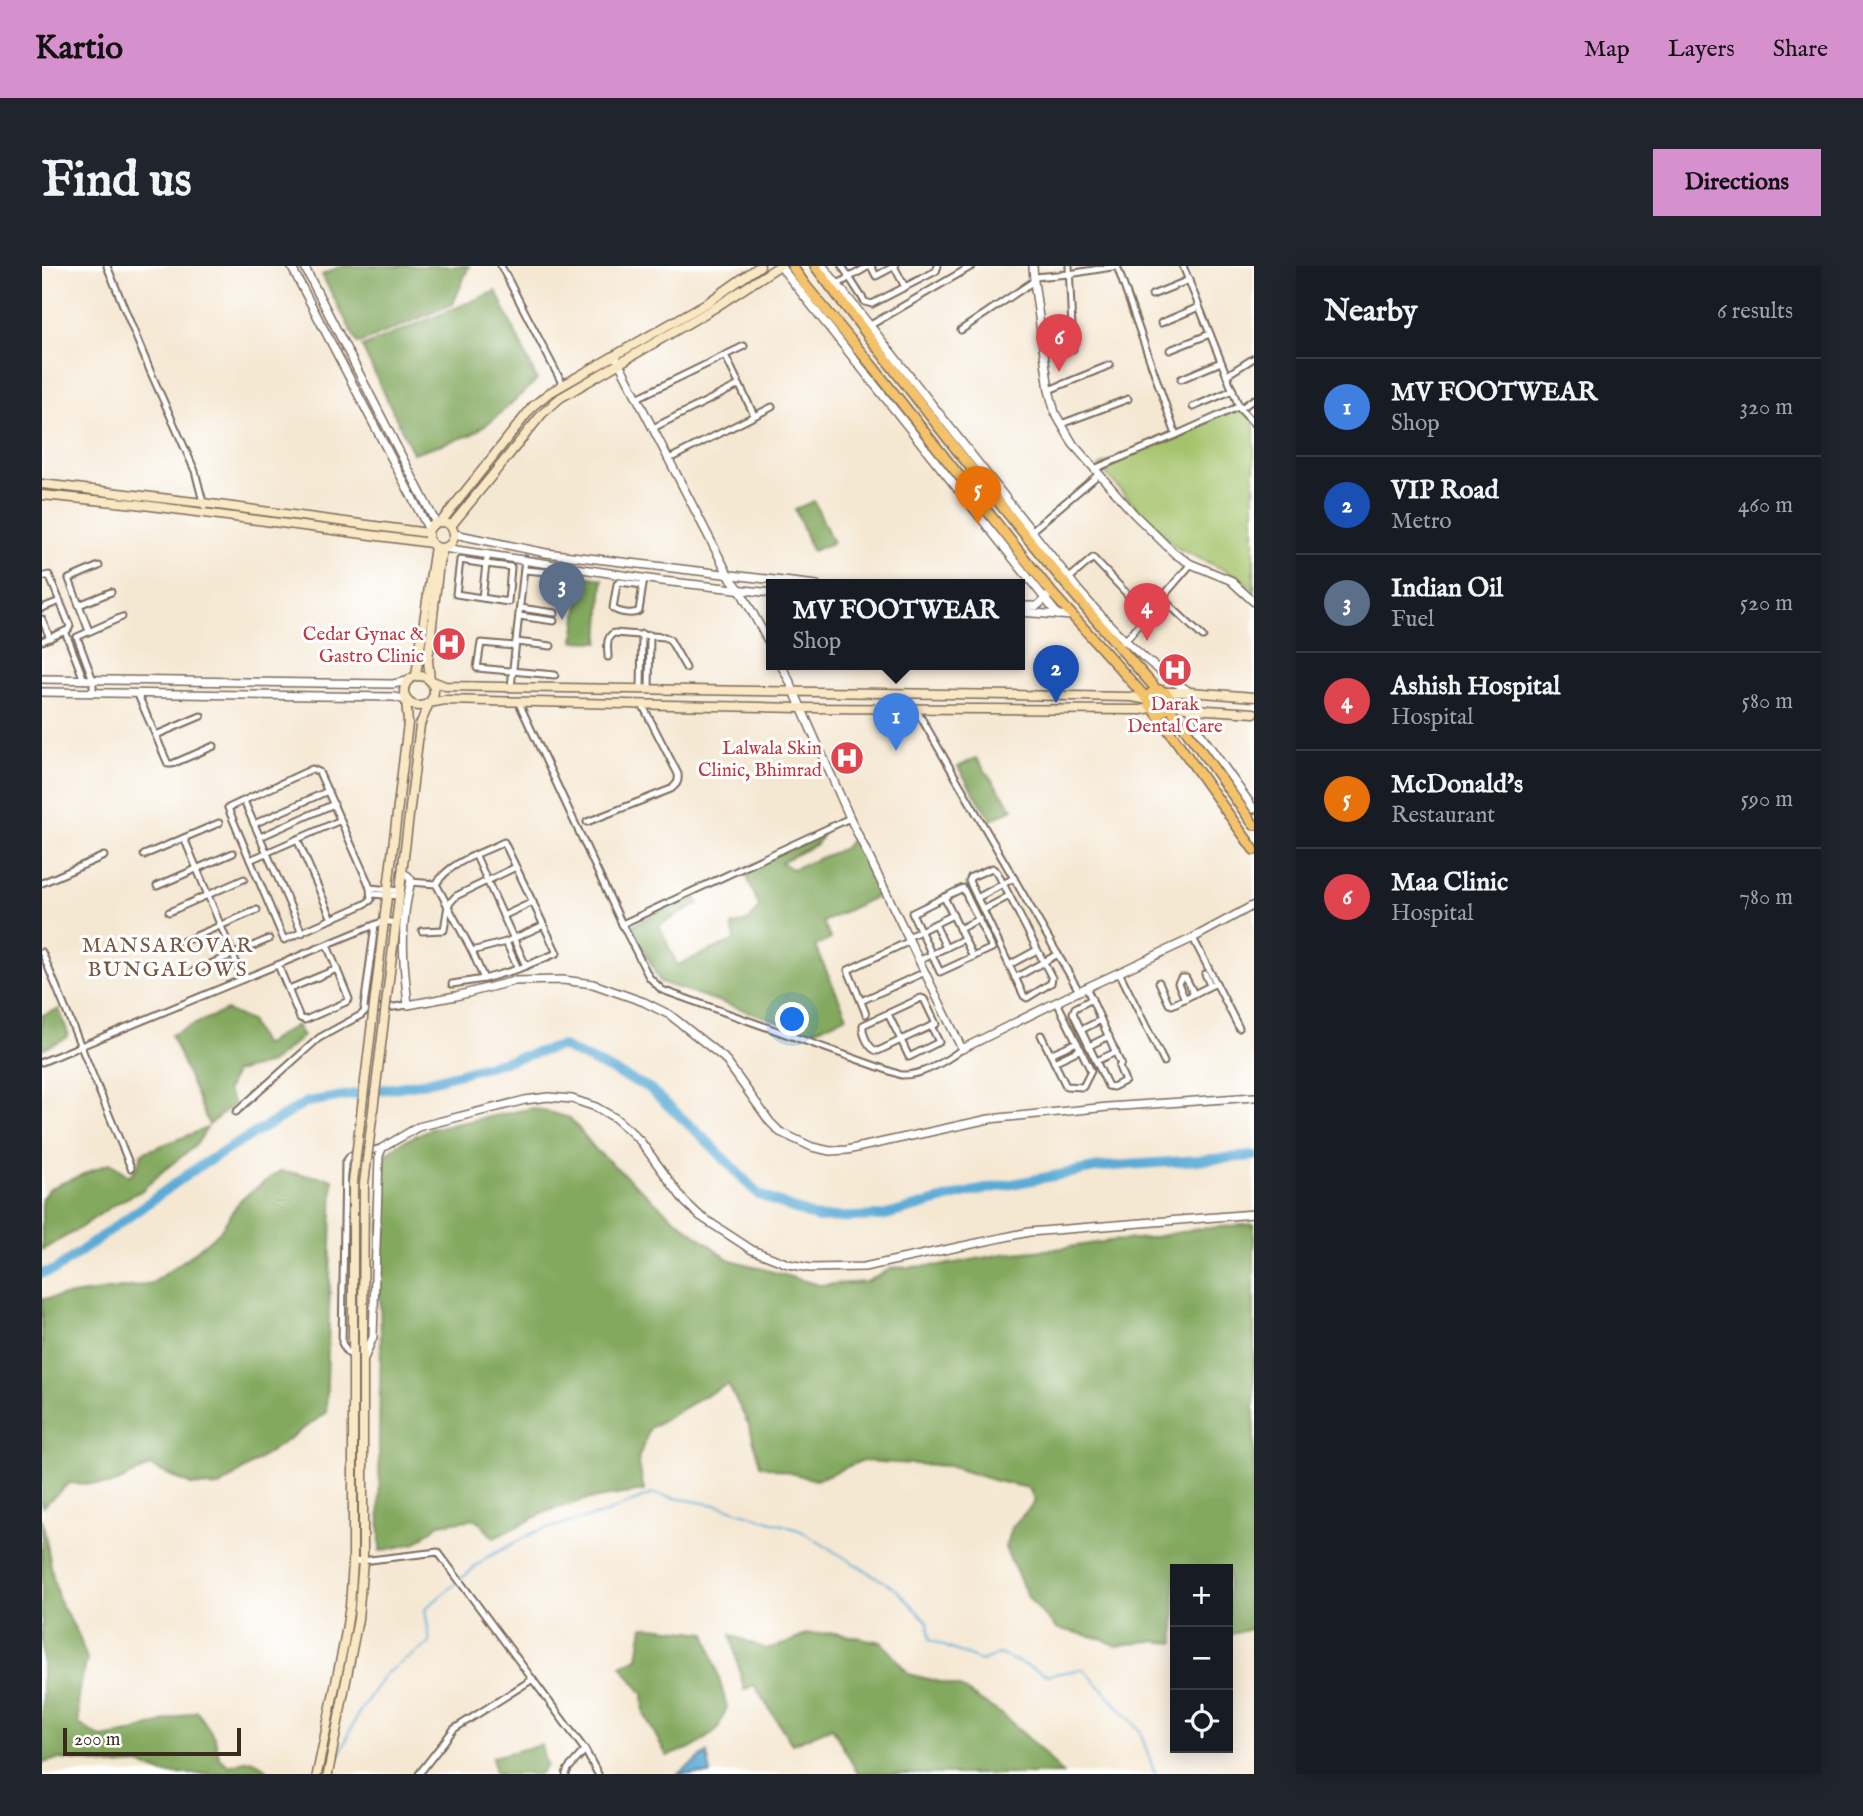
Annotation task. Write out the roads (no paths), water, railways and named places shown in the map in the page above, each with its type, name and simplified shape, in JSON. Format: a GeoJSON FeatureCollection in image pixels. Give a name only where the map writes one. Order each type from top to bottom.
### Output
{"type":"FeatureCollection","features":[{"type":"Feature","properties":{"kind":"main road"},"geometry":{"type":"LineString","coordinates":[[42,484],[429,532],[533,406],[549,393],[710,301],[760,266]]}},
{"type":"Feature","properties":{"kind":"main road"},"geometry":{"type":"LineString","coordinates":[[42,495],[136,504],[436,546],[450,545],[452,530],[542,414],[560,398],[716,307],[779,266]]}},
{"type":"Feature","properties":{"kind":"main road"},"geometry":{"type":"LineString","coordinates":[[792,266],[882,386],[1048,596],[1072,616],[1111,667],[1151,706],[1237,832],[1254,850]]}},
{"type":"Feature","properties":{"kind":"main road"},"geometry":{"type":"LineString","coordinates":[[815,266],[1067,581],[1162,691],[1254,825]]}},
{"type":"Feature","properties":{"kind":"main road"},"geometry":{"type":"LineString","coordinates":[[439,523],[452,530]]}},
{"type":"Feature","properties":{"kind":"main road"},"geometry":{"type":"LineString","coordinates":[[329,1771],[358,1619],[363,1561],[364,1184],[420,725],[434,695],[428,660],[439,563],[436,546],[429,532]]}},
{"type":"Feature","properties":{"kind":"main road"},"geometry":{"type":"LineString","coordinates":[[416,675],[436,546]]}},
{"type":"Feature","properties":{"kind":"main road"},"geometry":{"type":"LineString","coordinates":[[317,1774],[350,1606],[353,1562],[353,1182],[408,723],[403,690],[407,681],[416,675],[445,686],[1132,696],[1164,711],[1170,705]]}},
{"type":"Feature","properties":{"kind":"main road"},"geometry":{"type":"LineString","coordinates":[[1151,706],[1151,693],[1162,691],[1253,695]]}},
{"type":"Feature","properties":{"kind":"main road"},"geometry":{"type":"LineString","coordinates":[[406,700],[419,706],[445,700],[801,708],[1142,710],[1151,706]]}},
{"type":"Feature","properties":{"kind":"main road"},"geometry":{"type":"LineString","coordinates":[[1170,705],[1254,713]]}},
{"type":"Feature","properties":{"kind":"street"},"geometry":{"type":"LineString","coordinates":[[107,266],[195,471],[205,514]]}},
{"type":"Feature","properties":{"kind":"street"},"geometry":{"type":"LineString","coordinates":[[292,266],[429,532]]}},
{"type":"Feature","properties":{"kind":"street"},"geometry":{"type":"LineString","coordinates":[[304,266],[439,523]]}},
{"type":"Feature","properties":{"kind":"street"},"geometry":{"type":"LineString","coordinates":[[501,266],[563,385]]}},
{"type":"Feature","properties":{"kind":"street"},"geometry":{"type":"LineString","coordinates":[[779,266],[882,386]]}},
{"type":"Feature","properties":{"kind":"street"},"geometry":{"type":"LineString","coordinates":[[823,266],[897,367]]}},
{"type":"Feature","properties":{"kind":"street"},"geometry":{"type":"LineString","coordinates":[[842,266],[868,303],[875,303],[936,271],[938,266]]}},
{"type":"Feature","properties":{"kind":"street"},"geometry":{"type":"LineString","coordinates":[[838,284],[870,266],[876,276],[895,266],[905,287]]}},
{"type":"Feature","properties":{"kind":"street"},"geometry":{"type":"LineString","coordinates":[[869,326],[970,266]]}},
{"type":"Feature","properties":{"kind":"street"},"geometry":{"type":"LineString","coordinates":[[1033,266],[1049,390],[1055,412],[1073,444],[1134,514],[1175,554],[1191,564],[1230,580],[1254,602]]}},
{"type":"Feature","properties":{"kind":"street"},"geometry":{"type":"LineString","coordinates":[[1069,266],[1073,349]]}},
{"type":"Feature","properties":{"kind":"street"},"geometry":{"type":"LineString","coordinates":[[961,330],[1034,279],[1118,266],[1176,435]]}},
{"type":"Feature","properties":{"kind":"street"},"geometry":{"type":"LineString","coordinates":[[1183,266],[1240,408],[1254,424]]}},
{"type":"Feature","properties":{"kind":"street"},"geometry":{"type":"LineString","coordinates":[[1152,295],[1189,280]]}},
{"type":"Feature","properties":{"kind":"street"},"geometry":{"type":"LineString","coordinates":[[1161,323],[1199,307]]}},
{"type":"Feature","properties":{"kind":"street"},"geometry":{"type":"LineString","coordinates":[[1170,350],[1210,334]]}},
{"type":"Feature","properties":{"kind":"street"},"geometry":{"type":"LineString","coordinates":[[637,398],[744,346]]}},
{"type":"Feature","properties":{"kind":"street"},"geometry":{"type":"LineString","coordinates":[[725,355],[754,415]]}},
{"type":"Feature","properties":{"kind":"street"},"geometry":{"type":"LineString","coordinates":[[615,356],[729,576],[740,590],[766,637]]}},
{"type":"Feature","properties":{"kind":"street"},"geometry":{"type":"LineString","coordinates":[[1227,375],[1254,358]]}},
{"type":"Feature","properties":{"kind":"street"},"geometry":{"type":"LineString","coordinates":[[1181,379],[1221,362]]}},
{"type":"Feature","properties":{"kind":"street"},"geometry":{"type":"LineString","coordinates":[[1049,390],[1110,365]]}},
{"type":"Feature","properties":{"kind":"street"},"geometry":{"type":"LineString","coordinates":[[653,428],[739,385]]}},
{"type":"Feature","properties":{"kind":"street"},"geometry":{"type":"LineString","coordinates":[[1193,407],[1233,390]]}},
{"type":"Feature","properties":{"kind":"street"},"geometry":{"type":"LineString","coordinates":[[1061,424],[1128,399]]}},
{"type":"Feature","properties":{"kind":"street"},"geometry":{"type":"LineString","coordinates":[[1028,533],[1096,471],[1240,408],[1254,399]]}},
{"type":"Feature","properties":{"kind":"street"},"geometry":{"type":"LineString","coordinates":[[669,459],[772,407]]}},
{"type":"Feature","properties":{"kind":"street"},"geometry":{"type":"LineString","coordinates":[[452,530],[546,553],[766,580]]}},
{"type":"Feature","properties":{"kind":"street"},"geometry":{"type":"LineString","coordinates":[[436,546],[644,581],[766,592]]}},
{"type":"Feature","properties":{"kind":"street"},"geometry":{"type":"LineString","coordinates":[[482,598],[488,554]]}},
{"type":"Feature","properties":{"kind":"street"},"geometry":{"type":"LineString","coordinates":[[1067,581],[1093,558],[1147,615]]}},
{"type":"Feature","properties":{"kind":"street"},"geometry":{"type":"LineString","coordinates":[[511,687],[525,559]]}},
{"type":"Feature","properties":{"kind":"street"},"geometry":{"type":"LineString","coordinates":[[460,560],[486,564],[511,567],[508,602],[456,594],[460,560]]}},
{"type":"Feature","properties":{"kind":"street"},"geometry":{"type":"LineString","coordinates":[[1190,692],[1122,644],[1191,564]]}},
{"type":"Feature","properties":{"kind":"street"},"geometry":{"type":"LineString","coordinates":[[89,631],[69,579],[99,566]]}},
{"type":"Feature","properties":{"kind":"street"},"geometry":{"type":"LineString","coordinates":[[524,570],[570,574]]}},
{"type":"Feature","properties":{"kind":"street"},"geometry":{"type":"LineString","coordinates":[[42,577],[49,575],[70,626],[69,629],[42,641]]}},
{"type":"Feature","properties":{"kind":"street"},"geometry":{"type":"LineString","coordinates":[[644,581],[639,611],[635,614],[616,611],[613,608],[617,584],[644,581]]}},
{"type":"Feature","properties":{"kind":"street"},"geometry":{"type":"LineString","coordinates":[[79,605],[111,592]]}},
{"type":"Feature","properties":{"kind":"street"},"geometry":{"type":"LineString","coordinates":[[1025,606],[1037,606],[1048,596],[1058,615]]}},
{"type":"Feature","properties":{"kind":"street"},"geometry":{"type":"LineString","coordinates":[[1162,598],[1203,637]]}},
{"type":"Feature","properties":{"kind":"street"},"geometry":{"type":"LineString","coordinates":[[42,608],[60,601]]}},
{"type":"Feature","properties":{"kind":"street"},"geometry":{"type":"LineString","coordinates":[[520,608],[555,613]]}},
{"type":"Feature","properties":{"kind":"street"},"geometry":{"type":"LineString","coordinates":[[1025,612],[1072,616]]}},
{"type":"Feature","properties":{"kind":"street"},"geometry":{"type":"LineString","coordinates":[[519,616],[554,621]]}},
{"type":"Feature","properties":{"kind":"street"},"geometry":{"type":"LineString","coordinates":[[93,693],[93,680],[78,635],[122,617]]}},
{"type":"Feature","properties":{"kind":"street"},"geometry":{"type":"LineString","coordinates":[[42,619],[50,638]]}},
{"type":"Feature","properties":{"kind":"street"},"geometry":{"type":"LineString","coordinates":[[65,631],[84,680]]}},
{"type":"Feature","properties":{"kind":"street"},"geometry":{"type":"LineString","coordinates":[[608,657],[610,634],[665,637],[670,640],[686,668]]}},
{"type":"Feature","properties":{"kind":"street"},"geometry":{"type":"LineString","coordinates":[[642,634],[645,689]]}},
{"type":"Feature","properties":{"kind":"street"},"geometry":{"type":"LineString","coordinates":[[645,689],[650,635]]}},
{"type":"Feature","properties":{"kind":"street"},"geometry":{"type":"LineString","coordinates":[[551,646],[481,643],[477,668],[555,676]]}},
{"type":"Feature","properties":{"kind":"street"},"geometry":{"type":"LineString","coordinates":[[784,670],[850,818],[962,1049]]}},
{"type":"Feature","properties":{"kind":"street"},"geometry":{"type":"LineString","coordinates":[[42,680],[393,684],[407,681]]}},
{"type":"Feature","properties":{"kind":"street"},"geometry":{"type":"LineString","coordinates":[[42,692],[394,697],[406,700]]}},
{"type":"Feature","properties":{"kind":"street"},"geometry":{"type":"LineString","coordinates":[[138,695],[167,762],[170,764],[214,746]]}},
{"type":"Feature","properties":{"kind":"street"},"geometry":{"type":"LineString","coordinates":[[519,701],[622,924],[654,983],[662,990],[901,1075],[915,1074],[944,1061],[962,1049],[1082,989],[1193,938],[1254,905]]}},
{"type":"Feature","properties":{"kind":"street"},"geometry":{"type":"LineString","coordinates":[[587,822],[676,785],[678,774],[642,704]]}},
{"type":"Feature","properties":{"kind":"street"},"geometry":{"type":"LineString","coordinates":[[916,708],[1059,954],[1082,989],[1092,999],[1121,1063],[1118,1067],[1124,1083],[1109,1087],[1073,1010],[1092,999]]}},
{"type":"Feature","properties":{"kind":"street"},"geometry":{"type":"LineString","coordinates":[[1192,709],[1193,723],[1254,809]]}},
{"type":"Feature","properties":{"kind":"street"},"geometry":{"type":"LineString","coordinates":[[156,735],[201,716]]}},
{"type":"Feature","properties":{"kind":"street"},"geometry":{"type":"LineString","coordinates":[[312,769],[319,772],[328,792],[371,891],[369,902],[284,940],[228,808],[312,769]]}},
{"type":"Feature","properties":{"kind":"street"},"geometry":{"type":"LineString","coordinates":[[254,824],[328,792]]}},
{"type":"Feature","properties":{"kind":"street"},"geometry":{"type":"LineString","coordinates":[[244,801],[302,933]]}},
{"type":"Feature","properties":{"kind":"street"},"geometry":{"type":"LineString","coordinates":[[260,837],[334,804]]}},
{"type":"Feature","properties":{"kind":"street"},"geometry":{"type":"LineString","coordinates":[[622,924],[850,818]]}},
{"type":"Feature","properties":{"kind":"street"},"geometry":{"type":"LineString","coordinates":[[250,860],[341,820]]}},
{"type":"Feature","properties":{"kind":"street"},"geometry":{"type":"LineString","coordinates":[[144,855],[219,823]]}},
{"type":"Feature","properties":{"kind":"street"},"geometry":{"type":"LineString","coordinates":[[184,838],[243,979]]}},
{"type":"Feature","properties":{"kind":"street"},"geometry":{"type":"LineString","coordinates":[[297,839],[332,919]]}},
{"type":"Feature","properties":{"kind":"street"},"geometry":{"type":"LineString","coordinates":[[436,884],[444,872],[454,865],[504,842],[557,954],[484,979],[452,984]]}},
{"type":"Feature","properties":{"kind":"street"},"geometry":{"type":"LineString","coordinates":[[157,886],[233,853]]}},
{"type":"Feature","properties":{"kind":"street"},"geometry":{"type":"LineString","coordinates":[[42,883],[104,856]]}},
{"type":"Feature","properties":{"kind":"street"},"geometry":{"type":"LineString","coordinates":[[476,856],[526,966]]}},
{"type":"Feature","properties":{"kind":"street"},"geometry":{"type":"LineString","coordinates":[[422,931],[444,930],[448,905],[456,896],[516,867]]}},
{"type":"Feature","properties":{"kind":"street"},"geometry":{"type":"LineString","coordinates":[[992,867],[1003,884],[1052,981],[1028,998],[1024,996],[969,881],[971,877],[992,867]]}},
{"type":"Feature","properties":{"kind":"street"},"geometry":{"type":"LineString","coordinates":[[403,873],[410,878],[403,954],[408,1005]]}},
{"type":"Feature","properties":{"kind":"street"},"geometry":{"type":"LineString","coordinates":[[977,898],[1014,878]]}},
{"type":"Feature","properties":{"kind":"street"},"geometry":{"type":"LineString","coordinates":[[169,912],[244,879]]}},
{"type":"Feature","properties":{"kind":"street"},"geometry":{"type":"LineString","coordinates":[[410,882],[436,884]]}},
{"type":"Feature","properties":{"kind":"street"},"geometry":{"type":"LineString","coordinates":[[436,884],[484,979]]}},
{"type":"Feature","properties":{"kind":"street"},"geometry":{"type":"LineString","coordinates":[[965,889],[992,948],[940,972],[912,913],[944,897],[965,889]]}},
{"type":"Feature","properties":{"kind":"street"},"geometry":{"type":"LineString","coordinates":[[371,891],[400,893]]}},
{"type":"Feature","properties":{"kind":"street"},"geometry":{"type":"LineString","coordinates":[[944,897],[973,957]]}},
{"type":"Feature","properties":{"kind":"street"},"geometry":{"type":"LineString","coordinates":[[983,910],[1009,897]]}},
{"type":"Feature","properties":{"kind":"street"},"geometry":{"type":"LineString","coordinates":[[503,916],[533,902]]}},
{"type":"Feature","properties":{"kind":"street"},"geometry":{"type":"LineString","coordinates":[[182,942],[257,910]]}},
{"type":"Feature","properties":{"kind":"street"},"geometry":{"type":"LineString","coordinates":[[866,1014],[848,973],[849,969],[953,915]]}},
{"type":"Feature","properties":{"kind":"street"},"geometry":{"type":"LineString","coordinates":[[959,929],[979,919]]}},
{"type":"Feature","properties":{"kind":"street"},"geometry":{"type":"LineString","coordinates":[[935,923],[946,948]]}},
{"type":"Feature","properties":{"kind":"street"},"geometry":{"type":"LineString","coordinates":[[365,1011],[374,925]]}},
{"type":"Feature","properties":{"kind":"street"},"geometry":{"type":"LineString","coordinates":[[42,1062],[374,925],[396,927]]}},
{"type":"Feature","properties":{"kind":"street"},"geometry":{"type":"LineString","coordinates":[[472,951],[506,942],[544,925]]}},
{"type":"Feature","properties":{"kind":"street"},"geometry":{"type":"LineString","coordinates":[[1193,938],[1213,984],[1239,1028]]}},
{"type":"Feature","properties":{"kind":"street"},"geometry":{"type":"LineString","coordinates":[[194,971],[269,939]]}},
{"type":"Feature","properties":{"kind":"street"},"geometry":{"type":"LineString","coordinates":[[920,961],[964,939]]}},
{"type":"Feature","properties":{"kind":"street"},"geometry":{"type":"LineString","coordinates":[[506,942],[517,969]]}},
{"type":"Feature","properties":{"kind":"street"},"geometry":{"type":"LineString","coordinates":[[278,965],[300,1018],[305,1020],[348,1000],[349,997],[327,945]]}},
{"type":"Feature","properties":{"kind":"street"},"geometry":{"type":"LineString","coordinates":[[1009,965],[1037,950]]}},
{"type":"Feature","properties":{"kind":"street"},"geometry":{"type":"LineString","coordinates":[[42,952],[131,1168]]}},
{"type":"Feature","properties":{"kind":"street"},"geometry":{"type":"LineString","coordinates":[[1015,978],[1059,954]]}},
{"type":"Feature","properties":{"kind":"street"},"geometry":{"type":"LineString","coordinates":[[289,989],[337,969]]}},
{"type":"Feature","properties":{"kind":"street"},"geometry":{"type":"LineString","coordinates":[[861,1001],[925,972]]}},
{"type":"Feature","properties":{"kind":"street"},"geometry":{"type":"LineString","coordinates":[[1119,972],[1164,1062]]}},
{"type":"Feature","properties":{"kind":"street"},"geometry":{"type":"LineString","coordinates":[[1205,974],[1213,984]]}},
{"type":"Feature","properties":{"kind":"street"},"geometry":{"type":"LineString","coordinates":[[1185,999],[1178,983],[1181,978],[1186,978],[1194,994]]}},
{"type":"Feature","properties":{"kind":"street"},"geometry":{"type":"LineString","coordinates":[[236,1112],[318,1038],[365,1011],[456,996],[514,981],[573,980],[645,1002],[670,1015],[724,1058],[780,1132],[812,1147],[830,1151],[847,1150],[989,1119],[1108,1107],[1254,1097]]}},
{"type":"Feature","properties":{"kind":"street"},"geometry":{"type":"LineString","coordinates":[[1159,982],[1170,1005],[1213,984]]}},
{"type":"Feature","properties":{"kind":"street"},"geometry":{"type":"LineString","coordinates":[[888,1014],[901,1040],[908,1056],[911,1058],[938,1044],[934,1025],[923,998],[888,1014],[862,1027],[870,1048],[878,1051],[901,1040],[934,1025],[947,1018]]}},
{"type":"Feature","properties":{"kind":"street"},"geometry":{"type":"LineString","coordinates":[[1041,1035],[1066,1086],[1082,1087],[1091,1071],[1057,1002]]}},
{"type":"Feature","properties":{"kind":"street"},"geometry":{"type":"LineString","coordinates":[[1081,1030],[1101,1020]]}},
{"type":"Feature","properties":{"kind":"street"},"geometry":{"type":"LineString","coordinates":[[1089,1046],[1109,1036]]}},
{"type":"Feature","properties":{"kind":"street"},"geometry":{"type":"LineString","coordinates":[[1050,1054],[1077,1042]]}},
{"type":"Feature","properties":{"kind":"street"},"geometry":{"type":"LineString","coordinates":[[1054,1062],[1081,1049]]}},
{"type":"Feature","properties":{"kind":"street"},"geometry":{"type":"LineString","coordinates":[[1096,1061],[1116,1052]]}},
{"type":"Feature","properties":{"kind":"street"},"geometry":{"type":"LineString","coordinates":[[353,1356],[346,1352],[342,1343],[345,1163],[350,1156],[382,1148],[418,1127],[525,1100],[548,1097],[572,1099],[596,1107],[615,1118],[641,1142],[685,1202],[700,1216],[752,1250],[788,1264],[810,1268],[864,1267],[1028,1232],[1254,1214]]}},
{"type":"Feature","properties":{"kind":"street"},"geometry":{"type":"LineString","coordinates":[[363,1361],[373,1337],[379,1156],[382,1148]]}},
{"type":"Feature","properties":{"kind":"street"},"geometry":{"type":"LineString","coordinates":[[353,1562],[438,1552],[585,1750],[598,1774]]}},
{"type":"Feature","properties":{"kind":"street"},"geometry":{"type":"LineString","coordinates":[[419,1774],[454,1729],[533,1679]]}},
{"type":"Feature","properties":{"kind":"street"},"geometry":{"type":"LineString","coordinates":[[566,1774],[585,1750]]}},
{"type":"Feature","properties":{"kind":"water"},"geometry":{"type":"Polygon","coordinates":[[[707,1753],[711,1774],[678,1774],[707,1753]]]}},
{"type":"Feature","properties":{"kind":"waterway"},"geometry":{"type":"LineString","coordinates":[[42,1273],[55,1270],[198,1167],[307,1102],[423,1083],[561,1046],[649,1088],[708,1142],[759,1195],[818,1218],[882,1216],[971,1192],[1100,1167],[1254,1156]]}},
{"type":"Feature","properties":{"kind":"waterway"},"geometry":{"type":"LineString","coordinates":[[334,1767],[358,1714],[385,1674],[430,1643],[425,1609],[486,1558],[537,1531],[606,1513],[652,1494],[721,1506],[799,1530],[896,1589],[928,1622],[930,1640],[981,1661],[999,1654],[1048,1675],[1084,1669],[1139,1729],[1155,1774]]}},
{"type":"Feature","properties":{"kind":"place","name":"Maa Clinic"},"geometry":{"type":"Point","coordinates":[1059,372]}},
{"type":"Feature","properties":{"kind":"place","name":"McDonald's"},"geometry":{"type":"Point","coordinates":[978,524]}},
{"type":"Feature","properties":{"kind":"place","name":"Indian Oil"},"geometry":{"type":"Point","coordinates":[562,620]}},
{"type":"Feature","properties":{"kind":"place","name":"Ashish Hospital"},"geometry":{"type":"Point","coordinates":[1147,641]}},
{"type":"Feature","properties":{"kind":"place","name":"Cedar Gynac & Gastro Clinic"},"geometry":{"type":"Point","coordinates":[449,644]}},
{"type":"Feature","properties":{"kind":"place","name":"Darak Dental Care"},"geometry":{"type":"Point","coordinates":[1175,670]}},
{"type":"Feature","properties":{"kind":"place","name":"VIP Road"},"geometry":{"type":"Point","coordinates":[1056,703]}},
{"type":"Feature","properties":{"kind":"place","name":"MV FOOTWEAR"},"geometry":{"type":"Point","coordinates":[896,751]}},
{"type":"Feature","properties":{"kind":"place","name":"Lalwala Skin Clinic, Bhimrad"},"geometry":{"type":"Point","coordinates":[847,758]}},
{"type":"Feature","properties":{"kind":"district","name":"MANSAROVAR BUNGALOWS"},"geometry":{"type":"Point","coordinates":[168,957]}}]}
